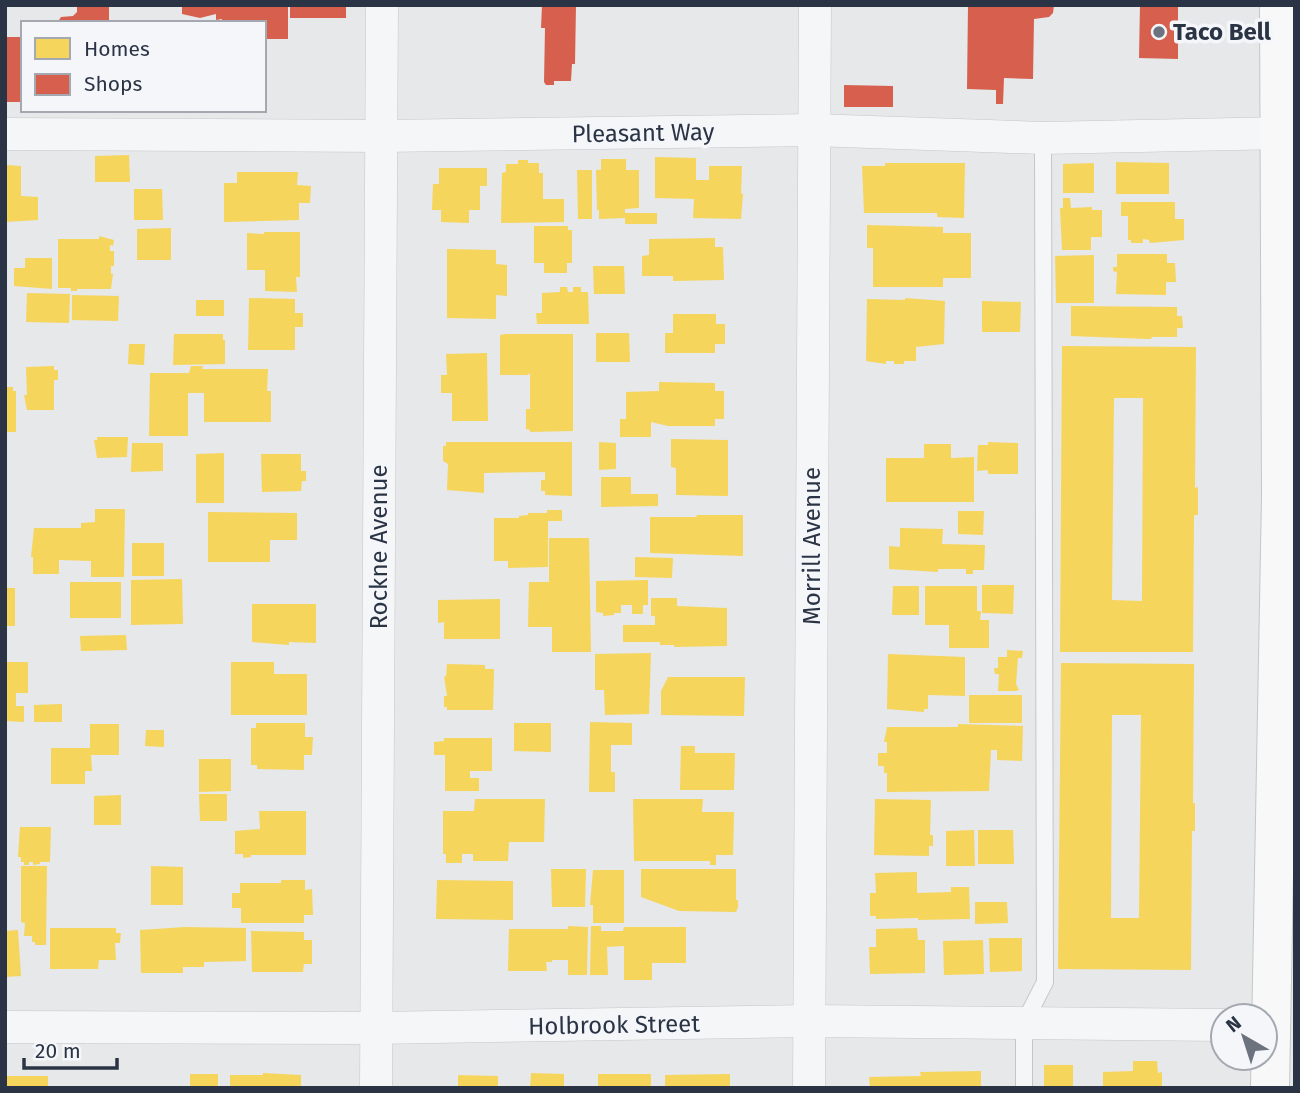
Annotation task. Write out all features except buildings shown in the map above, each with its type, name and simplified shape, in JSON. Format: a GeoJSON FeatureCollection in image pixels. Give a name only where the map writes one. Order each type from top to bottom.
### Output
{"type":"FeatureCollection","features":[{"type":"Feature","properties":{"kind":"main road"},"geometry":{"type":"LineString","coordinates":[[1271,1002],[1284,905],[1288,496],[1288,209],[1281,133],[1279,5]]}},
{"type":"Feature","properties":{"kind":"street","name":"Rockne Avenue"},"geometry":{"type":"LineString","coordinates":[[376,1088],[382,5]]}},
{"type":"Feature","properties":{"kind":"street","name":"Morrill Avenue"},"geometry":{"type":"LineString","coordinates":[[809,1088],[815,5]]}},
{"type":"Feature","properties":{"kind":"street","name":"Pleasant Way"},"geometry":{"type":"LineString","coordinates":[[5,134],[382,136],[813,131],[1043,138],[1281,133]]}},
{"type":"Feature","properties":{"kind":"street","name":"Holbrook Street"},"geometry":{"type":"LineString","coordinates":[[5,1027],[376,1028],[810,1021],[1209,1025]]}},
{"type":"Feature","properties":{"kind":"lane"},"geometry":{"type":"LineString","coordinates":[[1024,1088],[1024,1023],[1045,982],[1043,138]]}},
{"type":"Feature","properties":{"kind":"place","name":"Taco Bell"},"geometry":{"type":"Point","coordinates":[1159,32]}}]}
